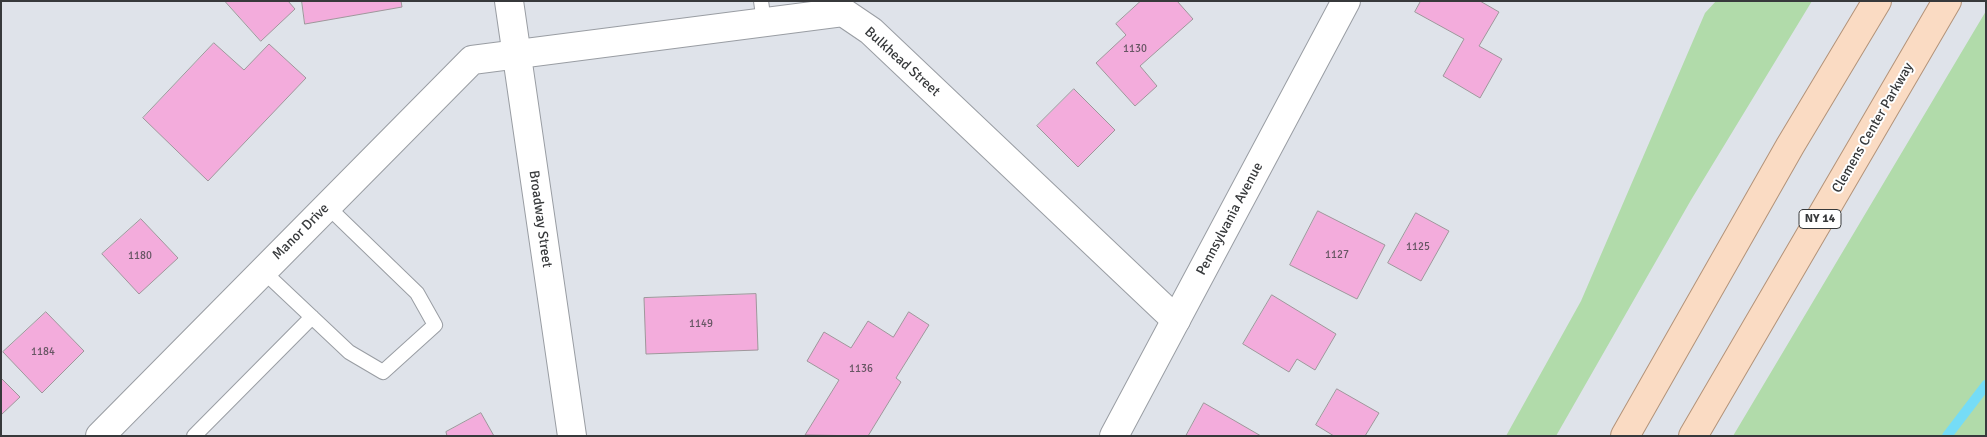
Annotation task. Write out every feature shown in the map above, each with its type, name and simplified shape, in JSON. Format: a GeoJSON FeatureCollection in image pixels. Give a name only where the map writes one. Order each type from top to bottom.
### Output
{"type":"FeatureCollection","features":[{"type":"Feature","properties":{"kind":"main road"},"geometry":{"type":"LineString","coordinates":[[1625,436],[1790,146],[1877,1]]}},
{"type":"Feature","properties":{"kind":"main road","name":"Clemens Center Parkway"},"geometry":{"type":"LineString","coordinates":[[1693,436],[1947,1]]}},
{"type":"Feature","properties":{"kind":"street","name":"Broadway Street"},"geometry":{"type":"LineString","coordinates":[[509,1],[572,436]]}},
{"type":"Feature","properties":{"kind":"street","name":"Pennsylvania Avenue"},"geometry":{"type":"LineString","coordinates":[[1114,436],[1346,1]]}},
{"type":"Feature","properties":{"kind":"street","name":"Bulkhead Street"},"geometry":{"type":"LineString","coordinates":[[516,55],[762,12],[843,12],[871,31],[1176,320]]}},
{"type":"Feature","properties":{"kind":"street","name":"Manor Drive"},"geometry":{"type":"LineString","coordinates":[[100,436],[472,60],[516,55]]}},
{"type":"Feature","properties":{"kind":"lane"},"geometry":{"type":"LineString","coordinates":[[263,271],[349,352],[383,372],[435,325],[417,293],[327,206]]}},
{"type":"Feature","properties":{"kind":"lane"},"geometry":{"type":"LineString","coordinates":[[194,436],[312,317]]}},
{"type":"Feature","properties":{"kind":"green space"},"geometry":{"type":"Polygon","coordinates":[[[1716,1],[1812,1],[1691,200],[1556,436],[1506,436],[1581,301],[1705,13],[1716,1]]]}},
{"type":"Feature","properties":{"kind":"green space"},"geometry":{"type":"Polygon","coordinates":[[[1986,11],[1986,436],[1733,436],[1986,11]]]}},
{"type":"Feature","properties":{"kind":"building"},"geometry":{"type":"Polygon","coordinates":[[[225,1],[288,1],[295,9],[261,41],[225,1]]]}},
{"type":"Feature","properties":{"kind":"building"},"geometry":{"type":"Polygon","coordinates":[[[302,1],[401,1],[402,7],[305,24],[302,1]]]}},
{"type":"Feature","properties":{"kind":"building"},"geometry":{"type":"Polygon","coordinates":[[[1141,1],[1177,1],[1193,19],[1140,66],[1157,86],[1135,106],[1096,63],[1126,35],[1116,24],[1141,1]]]}},
{"type":"Feature","properties":{"kind":"building"},"geometry":{"type":"Polygon","coordinates":[[[1421,1],[1480,1],[1499,12],[1479,46],[1502,59],[1480,98],[1443,76],[1464,39],[1415,12],[1421,1]]]}},
{"type":"Feature","properties":{"kind":"building"},"geometry":{"type":"Polygon","coordinates":[[[214,43],[244,70],[269,44],[306,78],[208,181],[143,118],[214,43]]]}},
{"type":"Feature","properties":{"kind":"building"},"geometry":{"type":"Polygon","coordinates":[[[1074,89],[1115,130],[1078,167],[1037,126],[1074,89]]]}},
{"type":"Feature","properties":{"kind":"building"},"geometry":{"type":"Polygon","coordinates":[[[1318,211],[1385,245],[1357,299],[1290,265],[1318,211]]]}},
{"type":"Feature","properties":{"kind":"building"},"geometry":{"type":"Polygon","coordinates":[[[1416,213],[1449,231],[1421,281],[1388,263],[1416,213]]]}},
{"type":"Feature","properties":{"kind":"building"},"geometry":{"type":"Polygon","coordinates":[[[141,219],[178,258],[139,294],[102,254],[141,219]]]}},
{"type":"Feature","properties":{"kind":"building"},"geometry":{"type":"Polygon","coordinates":[[[756,294],[758,350],[646,354],[644,298],[756,294]]]}},
{"type":"Feature","properties":{"kind":"building"},"geometry":{"type":"Polygon","coordinates":[[[1272,295],[1336,334],[1315,370],[1297,359],[1289,372],[1243,344],[1272,295]]]}},
{"type":"Feature","properties":{"kind":"building"},"geometry":{"type":"Polygon","coordinates":[[[46,312],[84,351],[42,393],[3,352],[46,312]]]}},
{"type":"Feature","properties":{"kind":"building"},"geometry":{"type":"Polygon","coordinates":[[[909,312],[929,325],[896,378],[901,382],[868,436],[805,435],[839,380],[807,361],[824,332],[851,348],[868,321],[893,337],[909,312]]]}},
{"type":"Feature","properties":{"kind":"building"},"geometry":{"type":"Polygon","coordinates":[[[1,378],[20,397],[1,415],[1,378]]]}},
{"type":"Feature","properties":{"kind":"building"},"geometry":{"type":"Polygon","coordinates":[[[1337,389],[1379,413],[1365,436],[1334,436],[1316,425],[1337,389]]]}},
{"type":"Feature","properties":{"kind":"building"},"geometry":{"type":"Polygon","coordinates":[[[1204,403],[1261,436],[1186,436],[1204,403]]]}},
{"type":"Feature","properties":{"kind":"building"},"geometry":{"type":"Polygon","coordinates":[[[481,413],[494,436],[447,436],[446,432],[481,413]]]}},
{"type":"Feature","properties":{"kind":"waterway"},"geometry":{"type":"LineString","coordinates":[[1947,436],[1986,385]]}}]}
